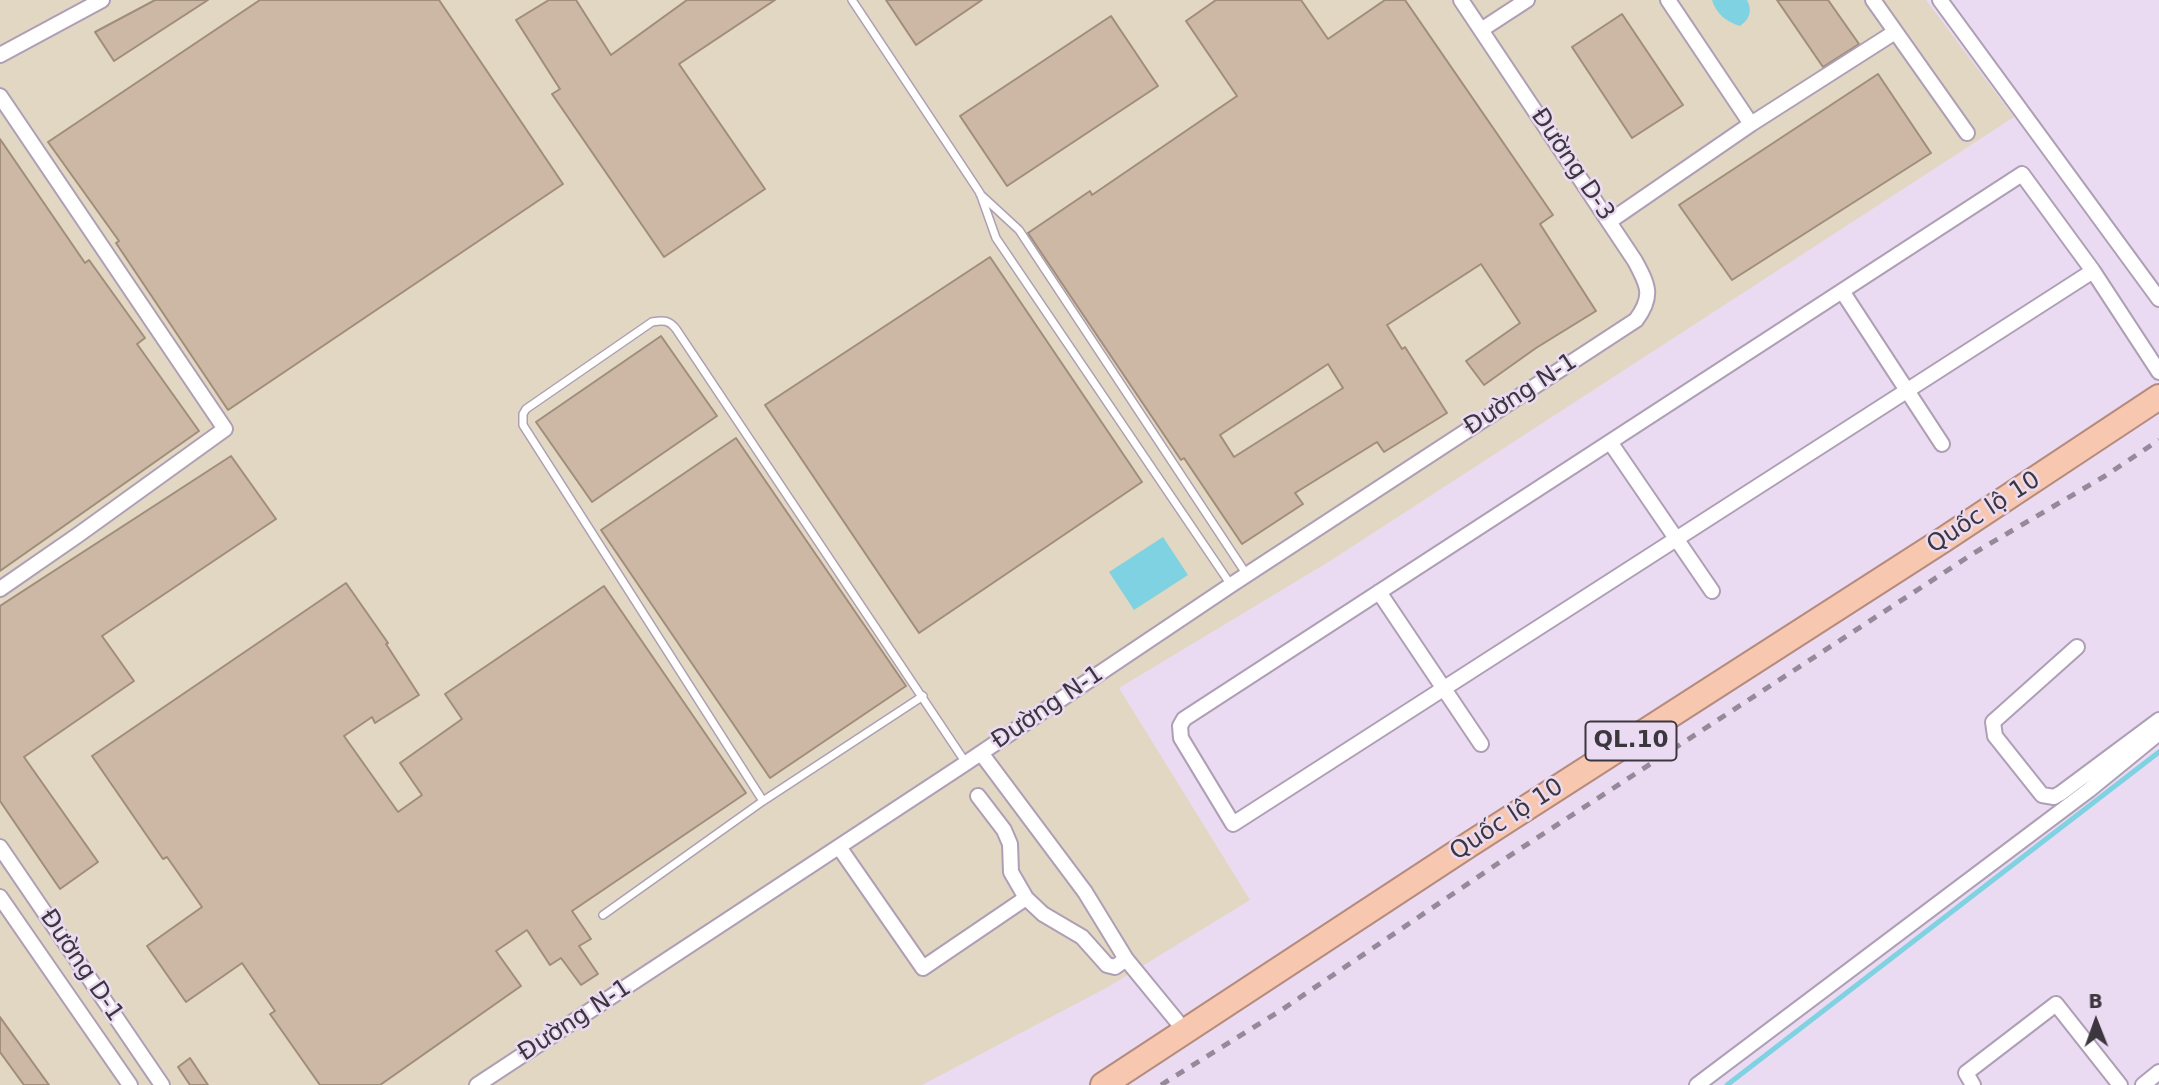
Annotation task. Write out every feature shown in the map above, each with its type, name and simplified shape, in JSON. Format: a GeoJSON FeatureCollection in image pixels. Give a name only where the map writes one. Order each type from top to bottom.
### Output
{"type":"FeatureCollection","features":[{"type":"Feature","properties":{"kind":"highway","name":"Quốc lộ 10"},"geometry":{"type":"LineString","coordinates":[[1102,1085],[2159,397]]}},
{"type":"Feature","properties":{"kind":"street"},"geometry":{"type":"LineString","coordinates":[[0,55],[102,0]]}},
{"type":"Feature","properties":{"kind":"street","name":"Đường D-3"},"geometry":{"type":"LineString","coordinates":[[1461,0],[1635,261],[1648,290],[1645,308],[1636,320],[1620,331]]}},
{"type":"Feature","properties":{"kind":"street"},"geometry":{"type":"LineString","coordinates":[[1481,30],[1527,0]]}},
{"type":"Feature","properties":{"kind":"street"},"geometry":{"type":"LineString","coordinates":[[1668,0],[1751,124]]}},
{"type":"Feature","properties":{"kind":"street"},"geometry":{"type":"LineString","coordinates":[[1873,0],[1967,133]]}},
{"type":"Feature","properties":{"kind":"street"},"geometry":{"type":"LineString","coordinates":[[1940,0],[2159,299]]}},
{"type":"Feature","properties":{"kind":"street"},"geometry":{"type":"LineString","coordinates":[[1610,221],[1751,124],[1895,32]]}},
{"type":"Feature","properties":{"kind":"street"},"geometry":{"type":"LineString","coordinates":[[0,96],[225,429],[0,589]]}},
{"type":"Feature","properties":{"kind":"street"},"geometry":{"type":"LineString","coordinates":[[2093,271],[1233,824],[1181,738],[1181,723],[2022,174],[2093,271],[2159,372]]}},
{"type":"Feature","properties":{"kind":"street"},"geometry":{"type":"LineString","coordinates":[[1842,291],[1942,443]]}},
{"type":"Feature","properties":{"kind":"street","name":"Đường N-1"},"geometry":{"type":"LineString","coordinates":[[477,1085],[839,848],[1231,585],[1620,331]]}},
{"type":"Feature","properties":{"kind":"street"},"geometry":{"type":"LineString","coordinates":[[1610,442],[1712,591]]}},
{"type":"Feature","properties":{"kind":"street"},"geometry":{"type":"LineString","coordinates":[[1379,592],[1481,744]]}},
{"type":"Feature","properties":{"kind":"street"},"geometry":{"type":"LineString","coordinates":[[2077,647],[1993,722],[1995,736],[2042,795],[2054,797],[2062,793],[2159,720]]}},
{"type":"Feature","properties":{"kind":"street"},"geometry":{"type":"LineString","coordinates":[[1697,1085],[2078,798],[2159,733]]}},
{"type":"Feature","properties":{"kind":"street"},"geometry":{"type":"LineString","coordinates":[[981,753],[1085,892],[1126,959],[1185,1031]]}},
{"type":"Feature","properties":{"kind":"street"},"geometry":{"type":"LineString","coordinates":[[978,796],[1004,830],[1010,844],[1011,872],[1026,898],[1043,914],[1082,937],[1107,965],[1115,967],[1126,959]]}},
{"type":"Feature","properties":{"kind":"street","name":"Đường D-1"},"geometry":{"type":"LineString","coordinates":[[0,847],[162,1085]]}},
{"type":"Feature","properties":{"kind":"street"},"geometry":{"type":"LineString","coordinates":[[839,848],[923,968],[1026,898]]}},
{"type":"Feature","properties":{"kind":"street","name":"Đường D-1"},"geometry":{"type":"LineString","coordinates":[[0,897],[130,1085]]}},
{"type":"Feature","properties":{"kind":"street"},"geometry":{"type":"LineString","coordinates":[[1973,1085],[1966,1073],[2056,1004],[2120,1085]]}},
{"type":"Feature","properties":{"kind":"street"},"geometry":{"type":"LineString","coordinates":[[2143,1085],[2159,1072]]}},
{"type":"Feature","properties":{"kind":"lane"},"geometry":{"type":"LineString","coordinates":[[852,0],[980,193],[1019,230],[1247,575]]}},
{"type":"Feature","properties":{"kind":"lane"},"geometry":{"type":"LineString","coordinates":[[980,193],[996,238],[1231,585]]}},
{"type":"Feature","properties":{"kind":"lane"},"geometry":{"type":"LineString","coordinates":[[763,801],[523,425],[526,409],[652,322],[671,322],[676,329],[966,763]]}},
{"type":"Feature","properties":{"kind":"lane"},"geometry":{"type":"LineString","coordinates":[[603,915],[763,801],[923,696]]}},
{"type":"Feature","properties":{"kind":"shaded area"},"geometry":{"type":"Polygon","coordinates":[[[0,0],[1926,0],[2014,117],[1330,561],[1119,688],[1250,900],[1108,987],[922,1085],[0,1085],[0,0]]]}},
{"type":"Feature","properties":{"kind":"water"},"geometry":{"type":"Polygon","coordinates":[[[1712,0],[1747,0],[1750,8],[1748,18],[1740,26],[1730,22],[1719,13],[1712,0]]]}},
{"type":"Feature","properties":{"kind":"water"},"geometry":{"type":"Polygon","coordinates":[[[1163,537],[1188,575],[1134,610],[1109,572],[1163,537]]]}},
{"type":"Feature","properties":{"kind":"building"},"geometry":{"type":"Polygon","coordinates":[[[155,0],[208,0],[114,61],[95,32],[155,0]]]}},
{"type":"Feature","properties":{"kind":"building"},"geometry":{"type":"Polygon","coordinates":[[[260,0],[439,0],[563,184],[228,410],[116,243],[119,241],[48,142],[260,0]]]}},
{"type":"Feature","properties":{"kind":"building"},"geometry":{"type":"Polygon","coordinates":[[[549,0],[576,0],[611,55],[687,0],[775,0],[679,64],[765,189],[664,257],[552,94],[560,89],[516,20],[549,0]]]}},
{"type":"Feature","properties":{"kind":"building"},"geometry":{"type":"Polygon","coordinates":[[[886,0],[982,0],[916,45],[886,0]]]}},
{"type":"Feature","properties":{"kind":"building"},"geometry":{"type":"Polygon","coordinates":[[[1216,0],[1301,0],[1328,39],[1385,0],[1405,0],[1553,215],[1540,224],[1596,311],[1536,348],[1484,385],[1466,361],[1520,323],[1481,264],[1387,325],[1402,349],[1405,347],[1447,413],[1384,452],[1377,442],[1295,493],[1303,504],[1242,544],[1184,458],[1181,460],[1028,233],[1090,191],[1092,195],[1237,96],[1186,21],[1216,0]],[[1328,364],[1220,435],[1234,457],[1343,388],[1328,364]]]}},
{"type":"Feature","properties":{"kind":"building"},"geometry":{"type":"Polygon","coordinates":[[[1777,0],[1828,0],[1859,44],[1823,67],[1777,0]]]}},
{"type":"Feature","properties":{"kind":"building"},"geometry":{"type":"Polygon","coordinates":[[[1622,14],[1683,105],[1632,138],[1572,47],[1622,14]]]}},
{"type":"Feature","properties":{"kind":"building"},"geometry":{"type":"Polygon","coordinates":[[[1111,16],[1158,86],[1007,186],[960,116],[1111,16]]]}},
{"type":"Feature","properties":{"kind":"building"},"geometry":{"type":"Polygon","coordinates":[[[1878,74],[1931,153],[1732,280],[1679,205],[1878,74]]]}},
{"type":"Feature","properties":{"kind":"building"},"geometry":{"type":"Polygon","coordinates":[[[0,139],[85,263],[89,260],[145,338],[137,344],[199,431],[0,571],[0,139]]]}},
{"type":"Feature","properties":{"kind":"building"},"geometry":{"type":"Polygon","coordinates":[[[990,257],[1142,482],[919,633],[765,405],[990,257]]]}},
{"type":"Feature","properties":{"kind":"building"},"geometry":{"type":"Polygon","coordinates":[[[661,336],[717,416],[592,502],[536,422],[661,336]]]}},
{"type":"Feature","properties":{"kind":"building"},"geometry":{"type":"Polygon","coordinates":[[[736,438],[906,686],[770,778],[601,530],[736,438]]]}},
{"type":"Feature","properties":{"kind":"building"},"geometry":{"type":"Polygon","coordinates":[[[231,456],[276,519],[102,636],[134,681],[24,757],[98,862],[60,889],[0,801],[0,606],[231,456]]]}},
{"type":"Feature","properties":{"kind":"building"},"geometry":{"type":"Polygon","coordinates":[[[346,583],[388,643],[386,644],[419,695],[375,723],[372,717],[344,736],[398,812],[422,795],[400,763],[462,719],[445,694],[604,586],[746,793],[572,911],[591,939],[579,946],[598,974],[581,985],[561,958],[550,965],[527,930],[496,951],[521,986],[380,1085],[320,1085],[270,1014],[275,1011],[242,963],[186,1002],[147,946],[202,907],[167,857],[163,859],[92,756],[346,583]]]}},
{"type":"Feature","properties":{"kind":"building"},"geometry":{"type":"Polygon","coordinates":[[[0,1017],[49,1085],[24,1085],[0,1052],[0,1017]]]}},
{"type":"Feature","properties":{"kind":"building"},"geometry":{"type":"Polygon","coordinates":[[[190,1058],[208,1085],[190,1085],[178,1067],[190,1058]]]}},
{"type":"Feature","properties":{"kind":"waterway"},"geometry":{"type":"LineString","coordinates":[[1727,1085],[2159,752]]}},
{"type":"Feature","properties":{"kind":"railway"},"geometry":{"type":"LineString","coordinates":[[1161,1085],[1280,1011],[1500,862],[1974,553],[2105,476],[2159,440]]}}]}
